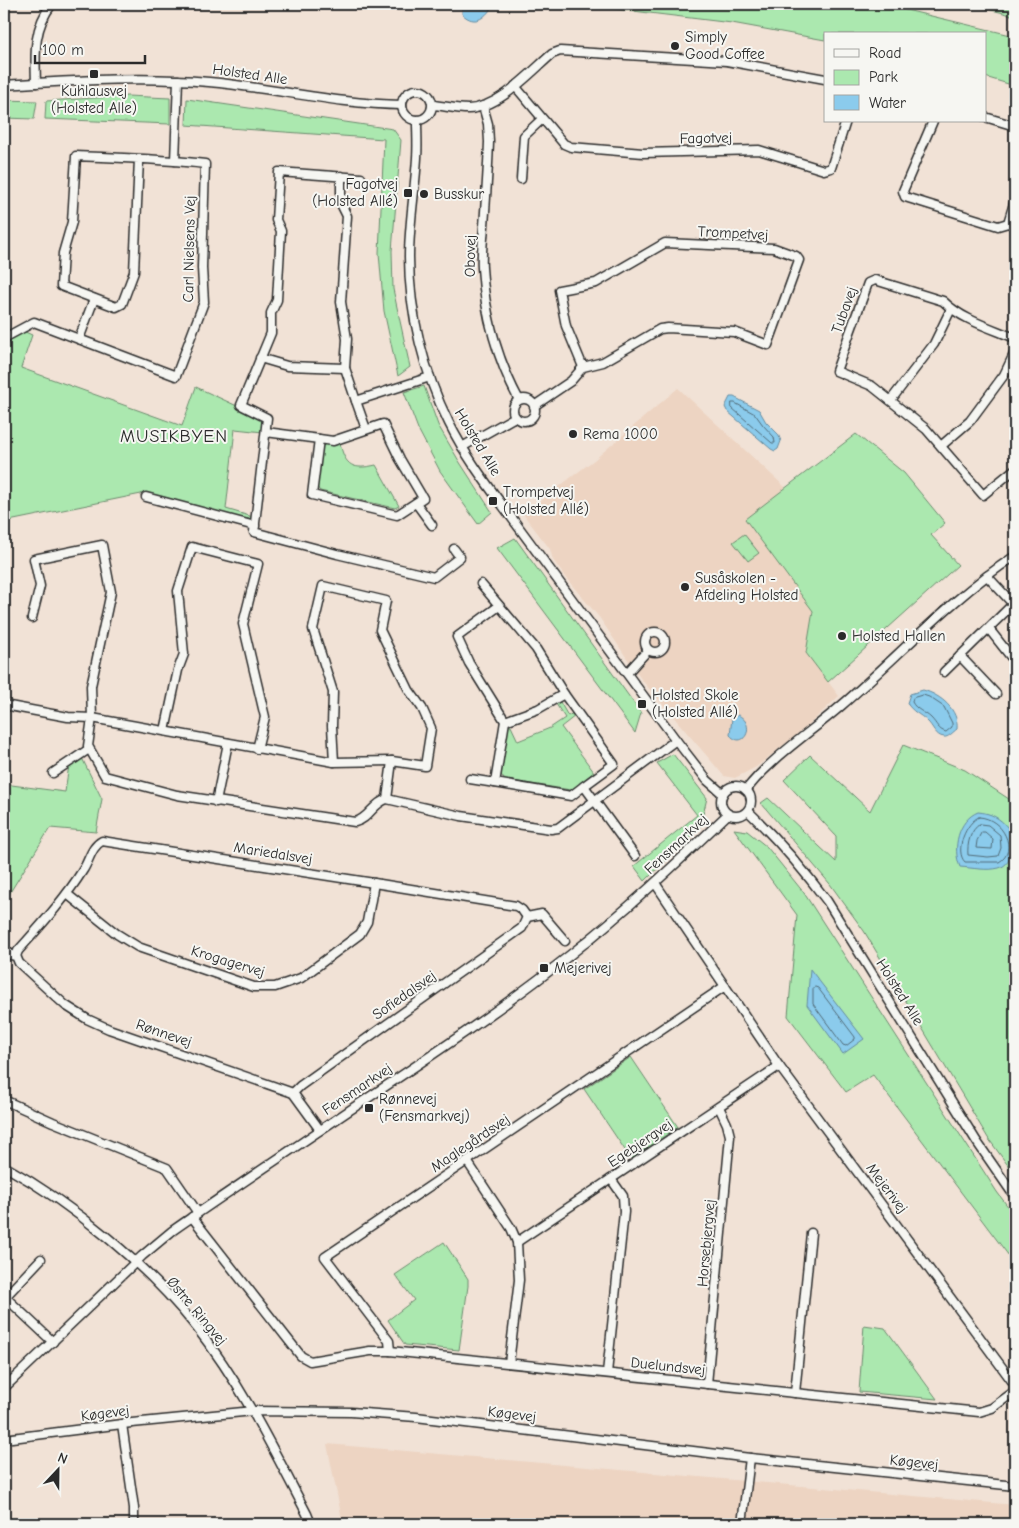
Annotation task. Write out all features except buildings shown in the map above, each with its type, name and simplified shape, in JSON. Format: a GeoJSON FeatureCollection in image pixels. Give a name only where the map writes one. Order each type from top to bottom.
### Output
{"type":"FeatureCollection","features":[{"type":"Feature","properties":{"kind":"street"},"geometry":{"type":"LineString","coordinates":[[36,83],[36,35],[40,23],[52,4]]}},
{"type":"Feature","properties":{"kind":"street"},"geometry":{"type":"LineString","coordinates":[[433,105],[468,109],[483,106],[499,99],[552,54],[560,52],[727,61],[824,79]]}},
{"type":"Feature","properties":{"kind":"street","name":"Holsted Alle"},"geometry":{"type":"LineString","coordinates":[[4,85],[111,79],[178,80],[230,84],[338,101],[402,105]]}},
{"type":"Feature","properties":{"kind":"street"},"geometry":{"type":"LineString","coordinates":[[175,160],[178,80]]}},
{"type":"Feature","properties":{"kind":"street","name":"Fagotvej"},"geometry":{"type":"LineString","coordinates":[[515,86],[564,144],[571,147],[643,153],[759,150],[824,170],[831,168],[846,122]]}},
{"type":"Feature","properties":{"kind":"street"},"geometry":{"type":"LineString","coordinates":[[419,89],[429,94],[433,105],[432,110],[426,117],[413,120],[405,114],[402,100],[409,91],[419,89]]}},
{"type":"Feature","properties":{"kind":"street","name":"Obovej"},"geometry":{"type":"LineString","coordinates":[[483,106],[488,124],[489,142],[482,264],[487,315],[505,372],[519,400]]}},
{"type":"Feature","properties":{"kind":"street"},"geometry":{"type":"LineString","coordinates":[[986,117],[1015,126]]}},
{"type":"Feature","properties":{"kind":"street"},"geometry":{"type":"LineString","coordinates":[[521,179],[524,136],[542,119]]}},
{"type":"Feature","properties":{"kind":"street","name":"Holsted Alle"},"geometry":{"type":"LineString","coordinates":[[417,120],[418,157],[410,225],[409,258],[412,295],[417,330],[430,377],[448,422],[478,471],[676,740],[707,780],[723,794]]}},
{"type":"Feature","properties":{"kind":"street"},"geometry":{"type":"LineString","coordinates":[[933,122],[904,191],[905,197],[998,226],[1012,224],[1015,200]]}},
{"type":"Feature","properties":{"kind":"street","name":"Carl Nielsens Vej"},"geometry":{"type":"LineString","coordinates":[[5,339],[34,322],[176,376],[204,302],[202,268],[205,164],[175,160],[76,156],[72,222],[63,253],[61,286],[116,307],[120,306],[134,272],[139,159]]}},
{"type":"Feature","properties":{"kind":"street"},"geometry":{"type":"LineString","coordinates":[[361,178],[279,172],[276,220],[281,230],[278,300],[272,313],[271,333],[241,405],[267,418],[254,532],[434,577],[460,557],[454,549]]}},
{"type":"Feature","properties":{"kind":"street"},"geometry":{"type":"LineString","coordinates":[[341,176],[341,204],[347,216],[341,302],[347,338],[345,368],[366,429]]}},
{"type":"Feature","properties":{"kind":"street","name":"Trompetvej"},"geometry":{"type":"LineString","coordinates":[[534,406],[571,381],[583,367],[603,362],[653,332],[668,328],[734,332],[768,345],[799,260],[796,256],[774,248],[666,244],[596,283],[558,290],[566,326],[583,367]]}},
{"type":"Feature","properties":{"kind":"street","name":"Tubavej"},"geometry":{"type":"LineString","coordinates":[[1015,338],[951,309],[943,301],[875,280],[868,283],[836,371],[872,386],[926,429],[983,495],[1015,469]]}},
{"type":"Feature","properties":{"kind":"street"},"geometry":{"type":"LineString","coordinates":[[79,339],[94,299]]}},
{"type":"Feature","properties":{"kind":"street"},"geometry":{"type":"LineString","coordinates":[[891,400],[934,344],[951,309]]}},
{"type":"Feature","properties":{"kind":"street"},"geometry":{"type":"LineString","coordinates":[[941,446],[970,421],[1004,375],[1015,352]]}},
{"type":"Feature","properties":{"kind":"street"},"geometry":{"type":"LineString","coordinates":[[260,358],[288,366],[345,368]]}},
{"type":"Feature","properties":{"kind":"street"},"geometry":{"type":"LineString","coordinates":[[356,401],[430,377]]}},
{"type":"Feature","properties":{"kind":"street"},"geometry":{"type":"LineString","coordinates":[[526,399],[534,406],[535,413],[531,419],[521,421],[515,417],[513,408],[519,400],[526,399]]}},
{"type":"Feature","properties":{"kind":"street"},"geometry":{"type":"LineString","coordinates":[[462,447],[515,417]]}},
{"type":"Feature","properties":{"kind":"street"},"geometry":{"type":"LineString","coordinates":[[266,432],[319,439],[334,441],[383,424],[400,459],[423,498],[397,515],[312,495],[319,439]]}},
{"type":"Feature","properties":{"kind":"street"},"geometry":{"type":"LineString","coordinates":[[146,496],[255,526]]}},
{"type":"Feature","properties":{"kind":"street"},"geometry":{"type":"LineString","coordinates":[[416,503],[432,525]]}},
{"type":"Feature","properties":{"kind":"street"},"geometry":{"type":"LineString","coordinates":[[32,618],[40,586],[34,559],[102,545],[111,592],[91,686],[92,718],[89,749],[105,776],[177,795],[355,822],[363,819],[379,802],[387,799],[461,816],[551,829],[558,828],[676,740]]}},
{"type":"Feature","properties":{"kind":"street"},"geometry":{"type":"LineString","coordinates":[[165,731],[178,670],[184,654],[178,591],[192,547],[258,564],[243,624],[265,717],[257,749]]}},
{"type":"Feature","properties":{"kind":"street"},"geometry":{"type":"LineString","coordinates":[[746,790],[776,759],[843,704],[946,608],[1015,556]]}},
{"type":"Feature","properties":{"kind":"street"},"geometry":{"type":"LineString","coordinates":[[944,672],[1014,605],[987,576]]}},
{"type":"Feature","properties":{"kind":"street"},"geometry":{"type":"LineString","coordinates":[[470,779],[571,796],[614,764],[564,694],[536,649],[498,606],[482,584]]}},
{"type":"Feature","properties":{"kind":"street"},"geometry":{"type":"LineString","coordinates":[[4,705],[68,717],[92,718],[334,762],[392,761],[425,766],[431,728],[422,708],[409,690],[380,630],[386,601],[323,586],[313,629],[333,692],[334,762]]}},
{"type":"Feature","properties":{"kind":"street"},"geometry":{"type":"LineString","coordinates":[[495,783],[505,721],[469,664],[457,636],[498,606]]}},
{"type":"Feature","properties":{"kind":"street"},"geometry":{"type":"LineString","coordinates":[[989,629],[1015,662]]}},
{"type":"Feature","properties":{"kind":"street"},"geometry":{"type":"LineString","coordinates":[[627,673],[648,650]]}},
{"type":"Feature","properties":{"kind":"street"},"geometry":{"type":"LineString","coordinates":[[960,656],[996,694]]}},
{"type":"Feature","properties":{"kind":"street"},"geometry":{"type":"LineString","coordinates":[[505,721],[538,709],[564,694]]}},
{"type":"Feature","properties":{"kind":"street"},"geometry":{"type":"LineString","coordinates":[[216,802],[228,743]]}},
{"type":"Feature","properties":{"kind":"street"},"geometry":{"type":"LineString","coordinates":[[53,773],[89,749]]}},
{"type":"Feature","properties":{"kind":"street"},"geometry":{"type":"LineString","coordinates":[[387,799],[392,761]]}},
{"type":"Feature","properties":{"kind":"street"},"geometry":{"type":"LineString","coordinates":[[584,786],[635,856]]}},
{"type":"Feature","properties":{"kind":"street"},"geometry":{"type":"LineString","coordinates":[[733,786],[746,790],[751,802],[748,811],[738,816],[728,814],[722,807],[721,802],[725,791],[733,786]]}},
{"type":"Feature","properties":{"kind":"street","name":"Holsted Alle"},"geometry":{"type":"LineString","coordinates":[[748,811],[782,846],[827,901],[977,1142],[1015,1197]]}},
{"type":"Feature","properties":{"kind":"street","name":"Fensmarkvej"},"geometry":{"type":"LineString","coordinates":[[4,1388],[160,1240],[480,1023],[571,954],[655,883],[728,814]]}},
{"type":"Feature","properties":{"kind":"street","name":"Mariedalsvej"},"geometry":{"type":"LineString","coordinates":[[16,956],[18,951],[67,894],[84,868],[95,845],[102,841],[516,906],[527,917],[542,914],[565,941]]}},
{"type":"Feature","properties":{"kind":"street","name":"Krogagervej"},"geometry":{"type":"LineString","coordinates":[[67,894],[117,934],[138,946],[254,987],[275,988],[300,978],[360,934],[367,922],[374,883]]}},
{"type":"Feature","properties":{"kind":"street","name":"Mejerivej"},"geometry":{"type":"LineString","coordinates":[[655,883],[779,1066],[1015,1384]]}},
{"type":"Feature","properties":{"kind":"street","name":"Sofiedalsvej"},"geometry":{"type":"LineString","coordinates":[[293,1092],[522,928],[527,917]]}},
{"type":"Feature","properties":{"kind":"street","name":"Rønnevej"},"geometry":{"type":"LineString","coordinates":[[4,948],[11,955],[16,956],[19,962],[65,1005],[109,1029],[293,1092]]}},
{"type":"Feature","properties":{"kind":"street","name":"Maglegårdsvej"},"geometry":{"type":"LineString","coordinates":[[390,1350],[389,1341],[325,1257],[725,986]]}},
{"type":"Feature","properties":{"kind":"street","name":"Egebjergvej"},"geometry":{"type":"LineString","coordinates":[[517,1242],[779,1066]]}},
{"type":"Feature","properties":{"kind":"street"},"geometry":{"type":"LineString","coordinates":[[293,1092],[320,1130]]}},
{"type":"Feature","properties":{"kind":"street"},"geometry":{"type":"LineString","coordinates":[[4,1100],[167,1168],[195,1215]]}},
{"type":"Feature","properties":{"kind":"street","name":"Horsebjergvej"},"geometry":{"type":"LineString","coordinates":[[707,1384],[730,1136],[719,1107]]}},
{"type":"Feature","properties":{"kind":"street"},"geometry":{"type":"LineString","coordinates":[[467,1161],[512,1228],[517,1242],[519,1280],[509,1363]]}},
{"type":"Feature","properties":{"kind":"street","name":"Østre Ringvej"},"geometry":{"type":"LineString","coordinates":[[4,1166],[56,1198],[98,1230],[136,1262],[197,1328],[253,1411],[308,1514],[311,1524]]}},
{"type":"Feature","properties":{"kind":"street"},"geometry":{"type":"LineString","coordinates":[[608,1373],[624,1212],[623,1196],[611,1179]]}},
{"type":"Feature","properties":{"kind":"street","name":"Duelundsvej"},"geometry":{"type":"LineString","coordinates":[[195,1215],[301,1356],[312,1362],[360,1352],[390,1350],[979,1412],[992,1408],[1015,1391]]}},
{"type":"Feature","properties":{"kind":"street"},"geometry":{"type":"LineString","coordinates":[[795,1393],[811,1233]]}},
{"type":"Feature","properties":{"kind":"street"},"geometry":{"type":"LineString","coordinates":[[41,1259],[4,1296],[53,1342]]}},
{"type":"Feature","properties":{"kind":"street","name":"Køgevej"},"geometry":{"type":"LineString","coordinates":[[4,1439],[122,1424],[253,1411],[351,1412],[416,1417],[750,1458],[1015,1486]]}},
{"type":"Feature","properties":{"kind":"street"},"geometry":{"type":"LineString","coordinates":[[122,1424],[134,1508],[134,1524]]}},
{"type":"Feature","properties":{"kind":"street"},"geometry":{"type":"LineString","coordinates":[[742,1524],[750,1458]]}},
{"type":"Feature","properties":{"kind":"shaded area","name":"Susåskolen - Afdeling Holsted"},"geometry":{"type":"Polygon","coordinates":[[[678,388],[786,488],[745,519],[813,611],[806,653],[839,696],[806,727],[756,767],[735,778],[724,776],[641,679],[599,617],[565,577],[553,560],[550,549],[523,514],[594,460],[678,388]]]}},
{"type":"Feature","properties":{"kind":"shaded area"},"geometry":{"type":"Polygon","coordinates":[[[327,1444],[1015,1505],[1015,1524],[343,1524],[327,1444]]]}},
{"type":"Feature","properties":{"kind":"green space"},"geometry":{"type":"Polygon","coordinates":[[[575,4],[881,4],[1015,36],[1015,86],[986,77],[986,32],[824,32],[824,40],[732,23],[575,4]]]}},
{"type":"Feature","properties":{"kind":"green space"},"geometry":{"type":"Polygon","coordinates":[[[969,4],[1015,4],[1015,16],[969,4]]]}},
{"type":"Feature","properties":{"kind":"green space"},"geometry":{"type":"Polygon","coordinates":[[[127,96],[170,98],[170,124],[45,119],[46,101],[127,96]]]}},
{"type":"Feature","properties":{"kind":"green space"},"geometry":{"type":"Polygon","coordinates":[[[187,99],[393,129],[401,140],[392,251],[393,289],[410,367],[398,376],[384,311],[379,253],[384,139],[186,125],[187,99]]]}},
{"type":"Feature","properties":{"kind":"green space"},"geometry":{"type":"Polygon","coordinates":[[[4,100],[37,101],[34,119],[4,118],[4,100]]]}},
{"type":"Feature","properties":{"kind":"green space"},"geometry":{"type":"Polygon","coordinates":[[[23,331],[32,335],[21,368],[182,426],[196,387],[265,419],[263,432],[235,429],[226,509],[253,517],[252,519],[242,519],[146,493],[4,522],[4,353],[9,340],[23,331]]]}},
{"type":"Feature","properties":{"kind":"green space"},"geometry":{"type":"Polygon","coordinates":[[[424,386],[438,425],[492,512],[478,524],[440,471],[418,429],[404,392],[424,386]]]}},
{"type":"Feature","properties":{"kind":"green space"},"geometry":{"type":"Polygon","coordinates":[[[856,434],[904,473],[945,523],[931,535],[958,565],[828,682],[806,653],[813,611],[745,519],[856,434]]]}},
{"type":"Feature","properties":{"kind":"green space"},"geometry":{"type":"Polygon","coordinates":[[[340,443],[345,457],[352,465],[362,467],[376,465],[399,506],[395,508],[320,491],[316,486],[323,444],[335,445],[340,443]]]}},
{"type":"Feature","properties":{"kind":"green space"},"geometry":{"type":"Polygon","coordinates":[[[744,534],[759,553],[748,561],[733,542],[744,534]]]}},
{"type":"Feature","properties":{"kind":"green space"},"geometry":{"type":"Polygon","coordinates":[[[515,538],[641,713],[635,733],[497,548],[515,538]]]}},
{"type":"Feature","properties":{"kind":"green space"},"geometry":{"type":"Polygon","coordinates":[[[560,702],[568,716],[573,713],[575,716],[561,727],[594,772],[571,790],[505,780],[501,775],[508,726],[510,724],[518,741],[550,728],[565,718],[556,704],[560,702]]]}},
{"type":"Feature","properties":{"kind":"green space"},"geometry":{"type":"Polygon","coordinates":[[[903,745],[965,770],[1015,803],[1015,1175],[988,1138],[864,931],[830,884],[761,803],[768,798],[836,862],[836,836],[784,780],[810,755],[870,811],[903,745]]]}},
{"type":"Feature","properties":{"kind":"green space"},"geometry":{"type":"Polygon","coordinates":[[[673,754],[707,798],[700,827],[645,881],[634,866],[697,815],[657,763],[673,754]]]}},
{"type":"Feature","properties":{"kind":"green space"},"geometry":{"type":"Polygon","coordinates":[[[82,758],[102,799],[96,832],[50,828],[4,902],[4,784],[65,792],[69,765],[82,758]]]}},
{"type":"Feature","properties":{"kind":"green space"},"geometry":{"type":"Polygon","coordinates":[[[734,829],[747,831],[767,847],[804,893],[997,1192],[1015,1216],[1015,1264],[873,1075],[846,1092],[788,1016],[797,915],[734,829]]]}},
{"type":"Feature","properties":{"kind":"green space"},"geometry":{"type":"Polygon","coordinates":[[[631,1057],[678,1127],[631,1159],[584,1089],[631,1057]]]}},
{"type":"Feature","properties":{"kind":"green space"},"geometry":{"type":"Polygon","coordinates":[[[444,1242],[468,1279],[459,1350],[405,1345],[388,1320],[414,1300],[395,1275],[444,1242]]]}},
{"type":"Feature","properties":{"kind":"green space"},"geometry":{"type":"Polygon","coordinates":[[[864,1325],[885,1328],[937,1399],[859,1392],[864,1325]]]}},
{"type":"Feature","properties":{"kind":"water"},"geometry":{"type":"Polygon","coordinates":[[[462,4],[494,4],[488,13],[480,19],[472,20],[462,14],[462,4]]]}},
{"type":"Feature","properties":{"kind":"water"},"geometry":{"type":"Polygon","coordinates":[[[730,397],[734,397],[759,410],[766,422],[778,434],[781,441],[778,449],[775,451],[771,449],[727,411],[725,407],[730,397]]]}},
{"type":"Feature","properties":{"kind":"water"},"geometry":{"type":"Polygon","coordinates":[[[923,690],[930,692],[948,704],[952,710],[957,722],[957,729],[949,736],[938,735],[929,723],[911,709],[907,703],[910,694],[923,690]]]}},
{"type":"Feature","properties":{"kind":"water"},"geometry":{"type":"Polygon","coordinates":[[[738,715],[744,719],[748,730],[744,738],[740,740],[730,735],[732,718],[738,715]]]}},
{"type":"Feature","properties":{"kind":"water"},"geometry":{"type":"Polygon","coordinates":[[[978,812],[998,819],[1011,832],[1013,850],[1004,866],[994,869],[960,867],[957,852],[958,835],[966,821],[978,812]]]}},
{"type":"Feature","properties":{"kind":"water"},"geometry":{"type":"Polygon","coordinates":[[[810,969],[864,1039],[843,1054],[807,1005],[810,969]]]}},
{"type":"Feature","properties":{"kind":"place","name":"Simply Good Coffee"},"geometry":{"type":"Point","coordinates":[675,46]}},
{"type":"Feature","properties":{"kind":"place","name":"Kuhlausvej (Holsted Alle)"},"geometry":{"type":"Point","coordinates":[94,74]}},
{"type":"Feature","properties":{"kind":"place","name":"Fagotvej (Holsted Allé)"},"geometry":{"type":"Point","coordinates":[408,193]}},
{"type":"Feature","properties":{"kind":"place","name":"Busskur"},"geometry":{"type":"Point","coordinates":[424,194]}},
{"type":"Feature","properties":{"kind":"place","name":"Rema 1000"},"geometry":{"type":"Point","coordinates":[573,434]}},
{"type":"Feature","properties":{"kind":"place","name":"Trompetvej (Holsted Allé)"},"geometry":{"type":"Point","coordinates":[493,501]}},
{"type":"Feature","properties":{"kind":"place","name":"Susåskolen - Afdeling Holsted"},"geometry":{"type":"Point","coordinates":[685,587]}},
{"type":"Feature","properties":{"kind":"place","name":"Holsted Hallen"},"geometry":{"type":"Point","coordinates":[842,636]}},
{"type":"Feature","properties":{"kind":"place","name":"Holsted Skole (Holsted Allé)"},"geometry":{"type":"Point","coordinates":[642,704]}},
{"type":"Feature","properties":{"kind":"place","name":"Mejerivej"},"geometry":{"type":"Point","coordinates":[544,968]}},
{"type":"Feature","properties":{"kind":"place","name":"Rønnevej (Fensmarkvej)"},"geometry":{"type":"Point","coordinates":[369,1108]}},
{"type":"Feature","properties":{"kind":"district","name":"MUSIKBYEN"},"geometry":{"type":"Point","coordinates":[174,436]}}]}
